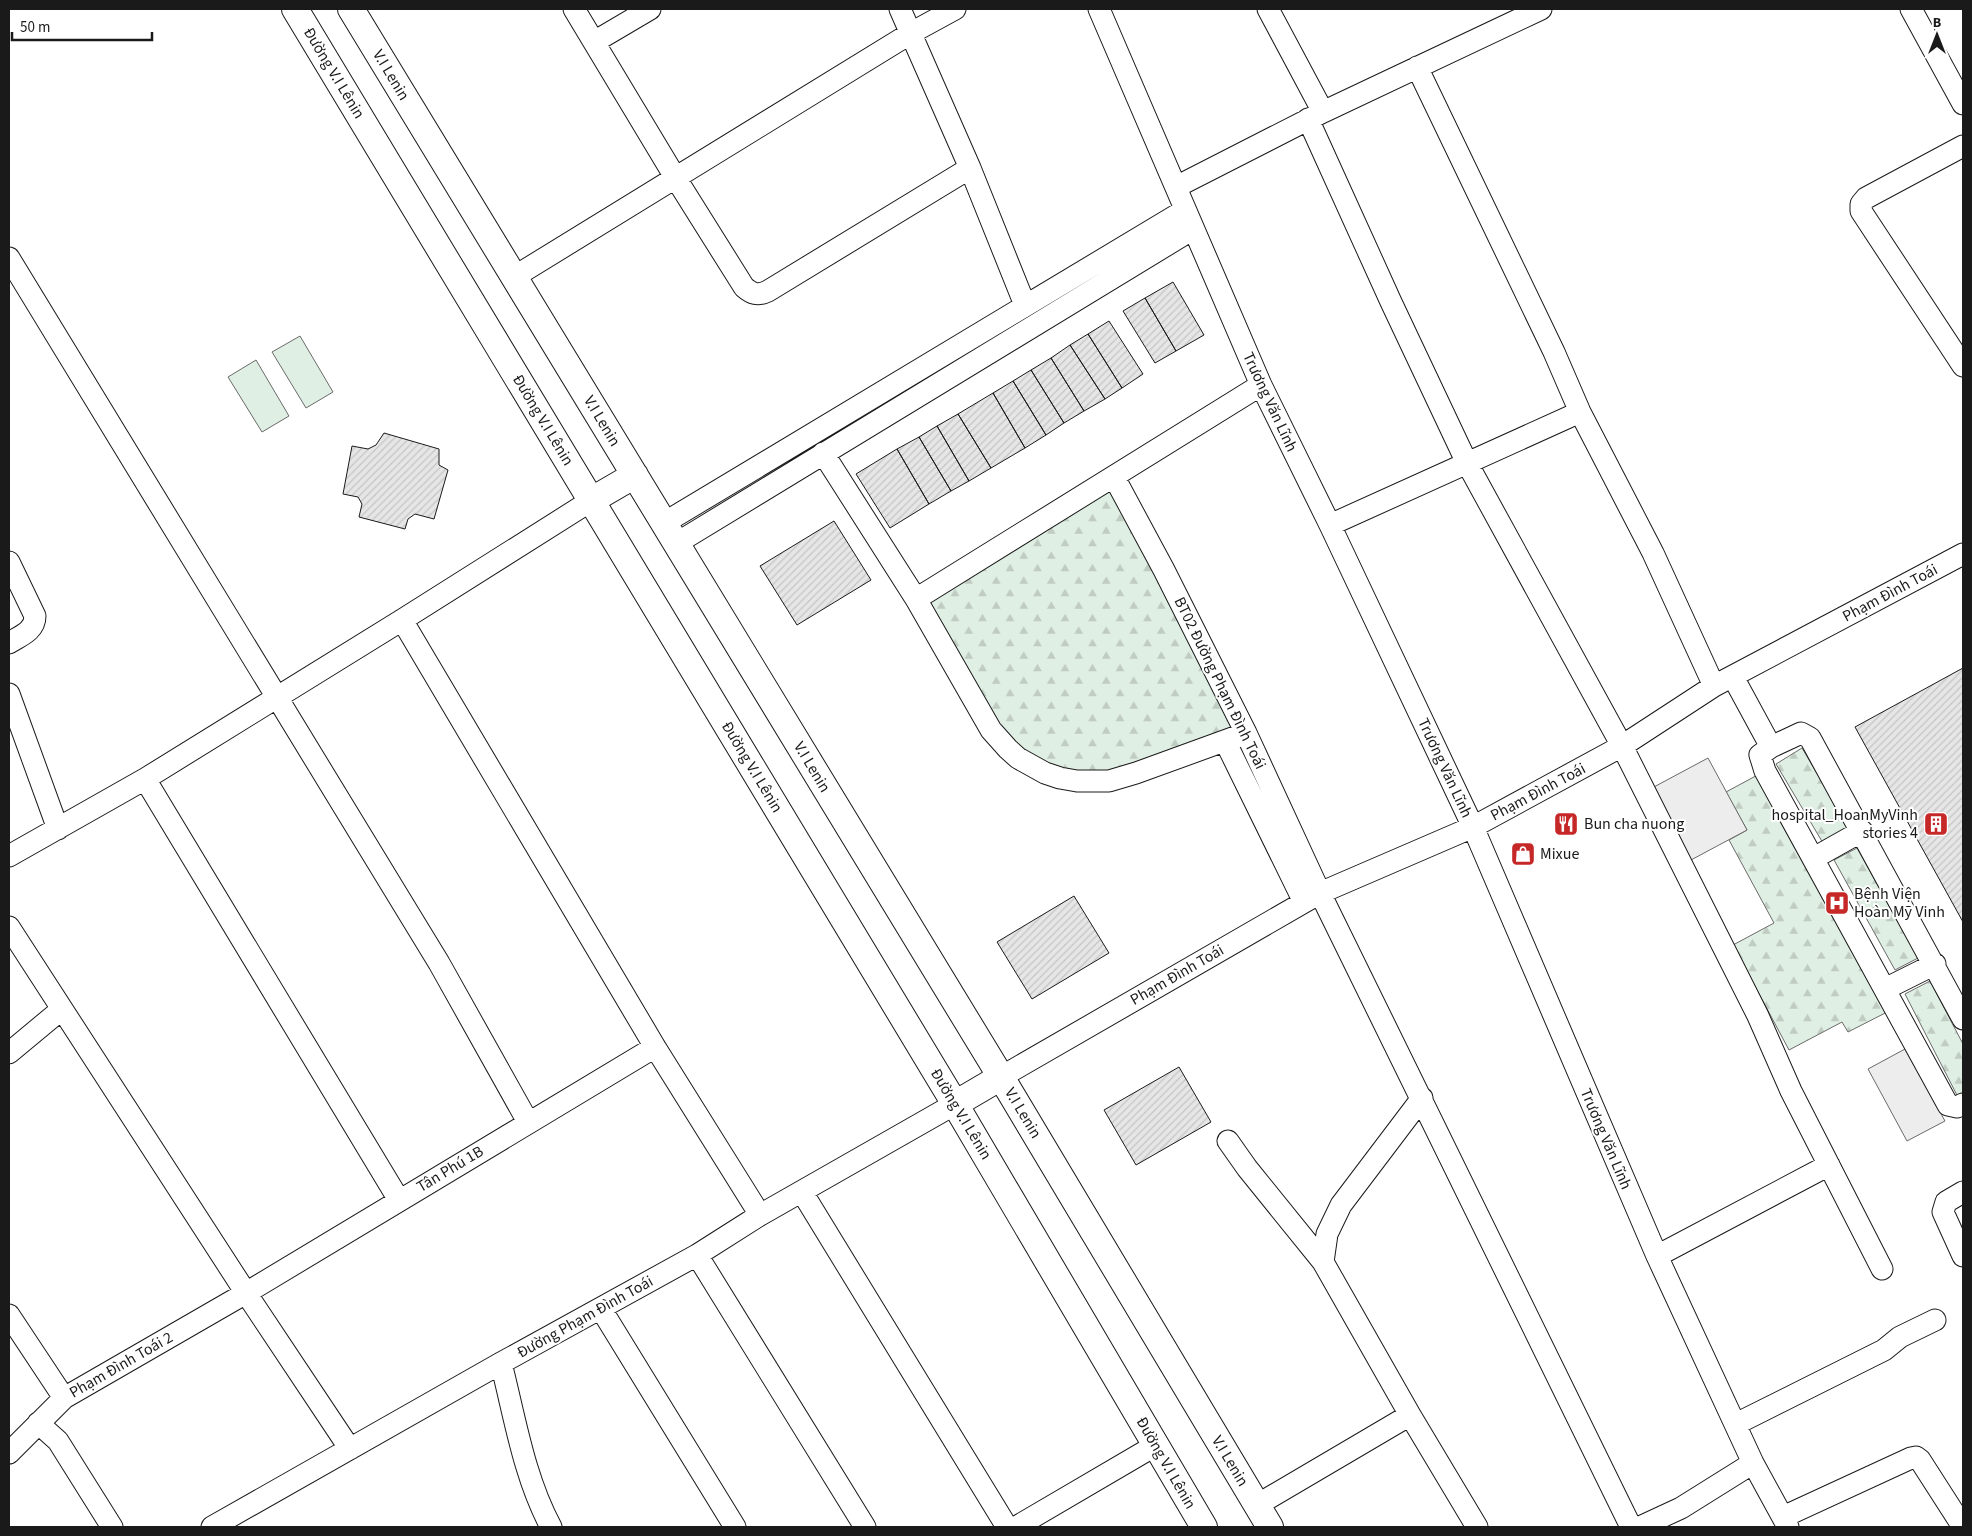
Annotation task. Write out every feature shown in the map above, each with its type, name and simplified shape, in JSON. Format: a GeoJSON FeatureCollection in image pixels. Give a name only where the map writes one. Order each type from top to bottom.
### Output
{"type":"FeatureCollection","features":[{"type":"Feature","properties":{"kind":"main road","name":"Đường V.I Lênin"},"geometry":{"type":"LineString","coordinates":[[295,9],[955,1104],[1204,1527]]}},
{"type":"Feature","properties":{"kind":"main road","name":"V.I Lenin"},"geometry":{"type":"LineString","coordinates":[[351,9],[1001,1077],[1270,1527]]}},
{"type":"Feature","properties":{"kind":"main road"},"geometry":{"type":"LineString","coordinates":[[592,500],[635,475]]}},
{"type":"Feature","properties":{"kind":"main road"},"geometry":{"type":"LineString","coordinates":[[955,1104],[1001,1077]]}},
{"type":"Feature","properties":{"kind":"street"},"geometry":{"type":"LineString","coordinates":[[574,9],[675,177],[744,287],[750,292],[761,294],[970,168]]}},
{"type":"Feature","properties":{"kind":"street"},"geometry":{"type":"LineString","coordinates":[[594,42],[650,9]]}},
{"type":"Feature","properties":{"kind":"street"},"geometry":{"type":"LineString","coordinates":[[900,9],[970,168],[1025,305]]}},
{"type":"Feature","properties":{"kind":"street"},"geometry":{"type":"LineString","coordinates":[[514,277],[911,33],[955,9]]}},
{"type":"Feature","properties":{"kind":"street","name":"Trương Văn Lĩnh"},"geometry":{"type":"LineString","coordinates":[[1099,9],[1261,386],[1330,526],[1473,827],[1656,1256],[1753,1463],[1785,1522]]}},
{"type":"Feature","properties":{"kind":"street"},"geometry":{"type":"LineString","coordinates":[[1268,9],[1316,115],[1391,302],[1467,463],[1622,746],[1758,1016],[1791,1091],[1882,1269]]}},
{"type":"Feature","properties":{"kind":"street"},"geometry":{"type":"LineString","coordinates":[[1176,187],[1316,115],[1542,9]]}},
{"type":"Feature","properties":{"kind":"street"},"geometry":{"type":"LineString","coordinates":[[1911,9],[1963,104]]}},
{"type":"Feature","properties":{"kind":"street"},"geometry":{"type":"LineString","coordinates":[[1417,67],[1554,352],[1580,412],[1653,553],[1714,686]]}},
{"type":"Feature","properties":{"kind":"street"},"geometry":{"type":"LineString","coordinates":[[1963,146],[1866,198],[1861,204],[1861,211],[1963,366]]}},
{"type":"Feature","properties":{"kind":"street"},"geometry":{"type":"LineString","coordinates":[[670,533],[1025,305],[1185,210]]}},
{"type":"Feature","properties":{"kind":"street"},"geometry":{"type":"LineString","coordinates":[[670,533],[823,453],[1193,229]]}},
{"type":"Feature","properties":{"kind":"street"},"geometry":{"type":"LineString","coordinates":[[9,258],[439,964],[528,1122]]}},
{"type":"Feature","properties":{"kind":"street"},"geometry":{"type":"LineString","coordinates":[[916,599],[1261,386]]}},
{"type":"Feature","properties":{"kind":"street"},"geometry":{"type":"LineString","coordinates":[[1330,526],[1580,412]]}},
{"type":"Feature","properties":{"kind":"street"},"geometry":{"type":"LineString","coordinates":[[823,453],[916,599],[991,730],[1018,758],[1045,773],[1077,781],[1109,781],[1246,733]]}},
{"type":"Feature","properties":{"kind":"street","name":"BT02 Đường Phạm Đình Toái"},"geometry":{"type":"LineString","coordinates":[[1114,477],[1164,570],[1246,733],[1312,898]]}},
{"type":"Feature","properties":{"kind":"street"},"geometry":{"type":"LineString","coordinates":[[9,856],[146,779],[592,500]]}},
{"type":"Feature","properties":{"kind":"street","name":"Phạm Đình Toái"},"geometry":{"type":"LineString","coordinates":[[1001,1077],[1312,898],[1473,827],[1622,746],[1714,686],[1963,554]]}},
{"type":"Feature","properties":{"kind":"street"},"geometry":{"type":"LineString","coordinates":[[9,562],[33,610],[35,620],[29,631],[9,643]]}},
{"type":"Feature","properties":{"kind":"street"},"geometry":{"type":"LineString","coordinates":[[402,620],[655,1047],[760,1215]]}},
{"type":"Feature","properties":{"kind":"street"},"geometry":{"type":"LineString","coordinates":[[1733,677],[1771,747]]}},
{"type":"Feature","properties":{"kind":"street"},"geometry":{"type":"LineString","coordinates":[[9,694],[58,829]]}},
{"type":"Feature","properties":{"kind":"street"},"geometry":{"type":"LineString","coordinates":[[1963,1019],[1935,964],[1810,738],[1801,733],[1771,747],[1760,756],[1765,771],[1948,1105],[1957,1107],[1963,1104]]}},
{"type":"Feature","properties":{"kind":"street","name":"BT02 Đường Phạm Đình Toái"},"geometry":{"type":"LineString","coordinates":[[1225,741],[1312,898]]}},
{"type":"Feature","properties":{"kind":"street"},"geometry":{"type":"LineString","coordinates":[[146,779],[399,1200]]}},
{"type":"Feature","properties":{"kind":"street"},"geometry":{"type":"LineString","coordinates":[[1814,858],[1862,831]]}},
{"type":"Feature","properties":{"kind":"street"},"geometry":{"type":"LineString","coordinates":[[1312,898],[1422,1098],[1631,1527]]}},
{"type":"Feature","properties":{"kind":"street"},"geometry":{"type":"LineString","coordinates":[[9,927],[246,1293],[350,1449]]}},
{"type":"Feature","properties":{"kind":"street"},"geometry":{"type":"LineString","coordinates":[[1885,988],[1935,964]]}},
{"type":"Feature","properties":{"kind":"street"},"geometry":{"type":"LineString","coordinates":[[9,1053],[62,1009]]}},
{"type":"Feature","properties":{"kind":"street","name":"Tân Phú 1B"},"geometry":{"type":"LineString","coordinates":[[246,1293],[655,1047]]}},
{"type":"Feature","properties":{"kind":"street"},"geometry":{"type":"LineString","coordinates":[[1323,1262],[1327,1234],[1341,1205],[1422,1098]]}},
{"type":"Feature","properties":{"kind":"street","name":"Đường Phạm Đình Toái"},"geometry":{"type":"LineString","coordinates":[[212,1527],[698,1255],[760,1215],[955,1104]]}},
{"type":"Feature","properties":{"kind":"street"},"geometry":{"type":"LineString","coordinates":[[1228,1141],[1247,1168],[1323,1262],[1410,1415],[1477,1527]]}},
{"type":"Feature","properties":{"kind":"street"},"geometry":{"type":"LineString","coordinates":[[1656,1256],[1829,1165]]}},
{"type":"Feature","properties":{"kind":"street"},"geometry":{"type":"LineString","coordinates":[[802,1192],[1007,1527]]}},
{"type":"Feature","properties":{"kind":"street"},"geometry":{"type":"LineString","coordinates":[[1963,1192],[1946,1202],[1942,1212],[1963,1256]]}},
{"type":"Feature","properties":{"kind":"street"},"geometry":{"type":"LineString","coordinates":[[698,1255],[865,1527]]}},
{"type":"Feature","properties":{"kind":"street","name":"Phạm Đình Toái 2"},"geometry":{"type":"LineString","coordinates":[[9,1453],[64,1398],[246,1293]]}},
{"type":"Feature","properties":{"kind":"street"},"geometry":{"type":"LineString","coordinates":[[601,1309],[736,1527]]}},
{"type":"Feature","properties":{"kind":"street"},"geometry":{"type":"LineString","coordinates":[[9,1315],[64,1398]]}},
{"type":"Feature","properties":{"kind":"street"},"geometry":{"type":"LineString","coordinates":[[1736,1424],[1884,1350],[1900,1337],[1935,1320]]}},
{"type":"Feature","properties":{"kind":"street"},"geometry":{"type":"LineString","coordinates":[[501,1364],[529,1475],[551,1527]]}},
{"type":"Feature","properties":{"kind":"street"},"geometry":{"type":"LineString","coordinates":[[1256,1505],[1410,1415]]}},
{"type":"Feature","properties":{"kind":"street"},"geometry":{"type":"LineString","coordinates":[[38,1424],[58,1441],[112,1527]]}},
{"type":"Feature","properties":{"kind":"street"},"geometry":{"type":"LineString","coordinates":[[1016,1527],[1156,1445]]}},
{"type":"Feature","properties":{"kind":"street"},"geometry":{"type":"LineString","coordinates":[[1785,1522],[1911,1458],[1916,1458],[1920,1460],[1963,1527]]}},
{"type":"Feature","properties":{"kind":"street"},"geometry":{"type":"LineString","coordinates":[[1640,1527],[1681,1508],[1753,1463]]}},
{"type":"Feature","properties":{"kind":"green space"},"geometry":{"type":"Polygon","coordinates":[[[300,336],[333,392],[306,408],[272,352],[300,336]]]}},
{"type":"Feature","properties":{"kind":"green space"},"geometry":{"type":"Polygon","coordinates":[[[256,360],[289,416],[262,432],[228,377],[256,360]]]}},
{"type":"Feature","properties":{"kind":"green space"},"geometry":{"type":"Polygon","coordinates":[[[1114,477],[1246,733],[1109,781],[1018,758],[916,599],[1114,477]]]}},
{"type":"Feature","properties":{"kind":"green space"},"geometry":{"type":"Polygon","coordinates":[[[1802,748],[1849,828],[1823,843],[1776,764],[1802,748]]]}},
{"type":"Feature","properties":{"kind":"green space"},"geometry":{"type":"Polygon","coordinates":[[[1765,771],[1893,1009],[1848,1032],[1842,1022],[1789,1050],[1733,945],[1774,923],[1729,840],[1747,830],[1726,792],[1765,771]]]}},
{"type":"Feature","properties":{"kind":"green space"},"geometry":{"type":"Polygon","coordinates":[[[1857,848],[1918,958],[1895,970],[1834,860],[1857,848]]]}},
{"type":"Feature","properties":{"kind":"green space"},"geometry":{"type":"Polygon","coordinates":[[[1930,981],[1963,1044],[1963,1097],[1959,1099],[1905,994],[1930,981]]]}},
{"type":"Feature","properties":{"kind":"shaded area"},"geometry":{"type":"Polygon","coordinates":[[[1708,758],[1747,830],[1691,860],[1652,788],[1708,758]]]}},
{"type":"Feature","properties":{"kind":"shaded area"},"geometry":{"type":"Polygon","coordinates":[[[1905,1049],[1945,1121],[1907,1141],[1868,1069],[1905,1049]]]}},
{"type":"Feature","properties":{"kind":"building"},"geometry":{"type":"Polygon","coordinates":[[[1173,282],[1204,335],[1176,351],[1145,298],[1173,282]]]}},
{"type":"Feature","properties":{"kind":"building"},"geometry":{"type":"Polygon","coordinates":[[[1145,298],[1176,351],[1155,363],[1123,311],[1145,298]]]}},
{"type":"Feature","properties":{"kind":"building"},"geometry":{"type":"Polygon","coordinates":[[[1109,321],[1143,374],[1122,388],[1088,334],[1109,321]]]}},
{"type":"Feature","properties":{"kind":"building"},"geometry":{"type":"Polygon","coordinates":[[[1088,334],[1122,388],[1105,399],[1070,345],[1088,334]]]}},
{"type":"Feature","properties":{"kind":"building"},"geometry":{"type":"Polygon","coordinates":[[[1070,345],[1105,399],[1084,411],[1051,358],[1070,345]]]}},
{"type":"Feature","properties":{"kind":"building"},"geometry":{"type":"Polygon","coordinates":[[[1051,358],[1084,411],[1064,423],[1031,370],[1051,358]]]}},
{"type":"Feature","properties":{"kind":"building"},"geometry":{"type":"Polygon","coordinates":[[[1031,370],[1064,423],[1046,435],[1013,381],[1031,370]]]}},
{"type":"Feature","properties":{"kind":"building"},"geometry":{"type":"Polygon","coordinates":[[[1013,381],[1046,435],[1025,448],[993,393],[1013,381]]]}},
{"type":"Feature","properties":{"kind":"building"},"geometry":{"type":"Polygon","coordinates":[[[993,393],[1025,448],[991,468],[958,414],[993,393]]]}},
{"type":"Feature","properties":{"kind":"building"},"geometry":{"type":"Polygon","coordinates":[[[958,414],[991,468],[969,481],[937,426],[958,414]]]}},
{"type":"Feature","properties":{"kind":"building"},"geometry":{"type":"Polygon","coordinates":[[[937,426],[969,481],[951,491],[919,437],[937,426]]]}},
{"type":"Feature","properties":{"kind":"building"},"geometry":{"type":"Polygon","coordinates":[[[384,433],[439,449],[439,465],[448,470],[434,519],[415,514],[408,519],[405,529],[359,517],[362,504],[358,497],[343,494],[352,446],[368,449],[376,445],[384,433]]]}},
{"type":"Feature","properties":{"kind":"building"},"geometry":{"type":"Polygon","coordinates":[[[919,437],[951,491],[929,504],[897,449],[919,437]]]}},
{"type":"Feature","properties":{"kind":"building"},"geometry":{"type":"Polygon","coordinates":[[[897,449],[929,504],[890,528],[856,474],[897,449]]]}},
{"type":"Feature","properties":{"kind":"building"},"geometry":{"type":"Polygon","coordinates":[[[834,521],[871,580],[797,625],[760,566],[834,521]]]}},
{"type":"Feature","properties":{"kind":"building","name":"hospital_HoanMyVinh stories 4"},"geometry":{"type":"Polygon","coordinates":[[[1963,668],[1963,922],[1855,727],[1963,668]]]}},
{"type":"Feature","properties":{"kind":"building"},"geometry":{"type":"Polygon","coordinates":[[[1074,896],[1109,953],[1032,999],[997,942],[1074,896]]]}},
{"type":"Feature","properties":{"kind":"building"},"geometry":{"type":"Polygon","coordinates":[[[1179,1067],[1211,1122],[1136,1165],[1104,1110],[1179,1067]]]}},
{"type":"Feature","properties":{"kind":"place","name":"Bun cha nuong"},"geometry":{"type":"Point","coordinates":[1566,824]}},
{"type":"Feature","properties":{"kind":"place","name":"hospital_HoanMyVinh stories 4"},"geometry":{"type":"Point","coordinates":[1936,824]}},
{"type":"Feature","properties":{"kind":"place","name":"Mixue"},"geometry":{"type":"Point","coordinates":[1523,854]}},
{"type":"Feature","properties":{"kind":"place","name":"Bệnh Viện Hoàn Mỹ Vinh"},"geometry":{"type":"Point","coordinates":[1837,903]}}]}
